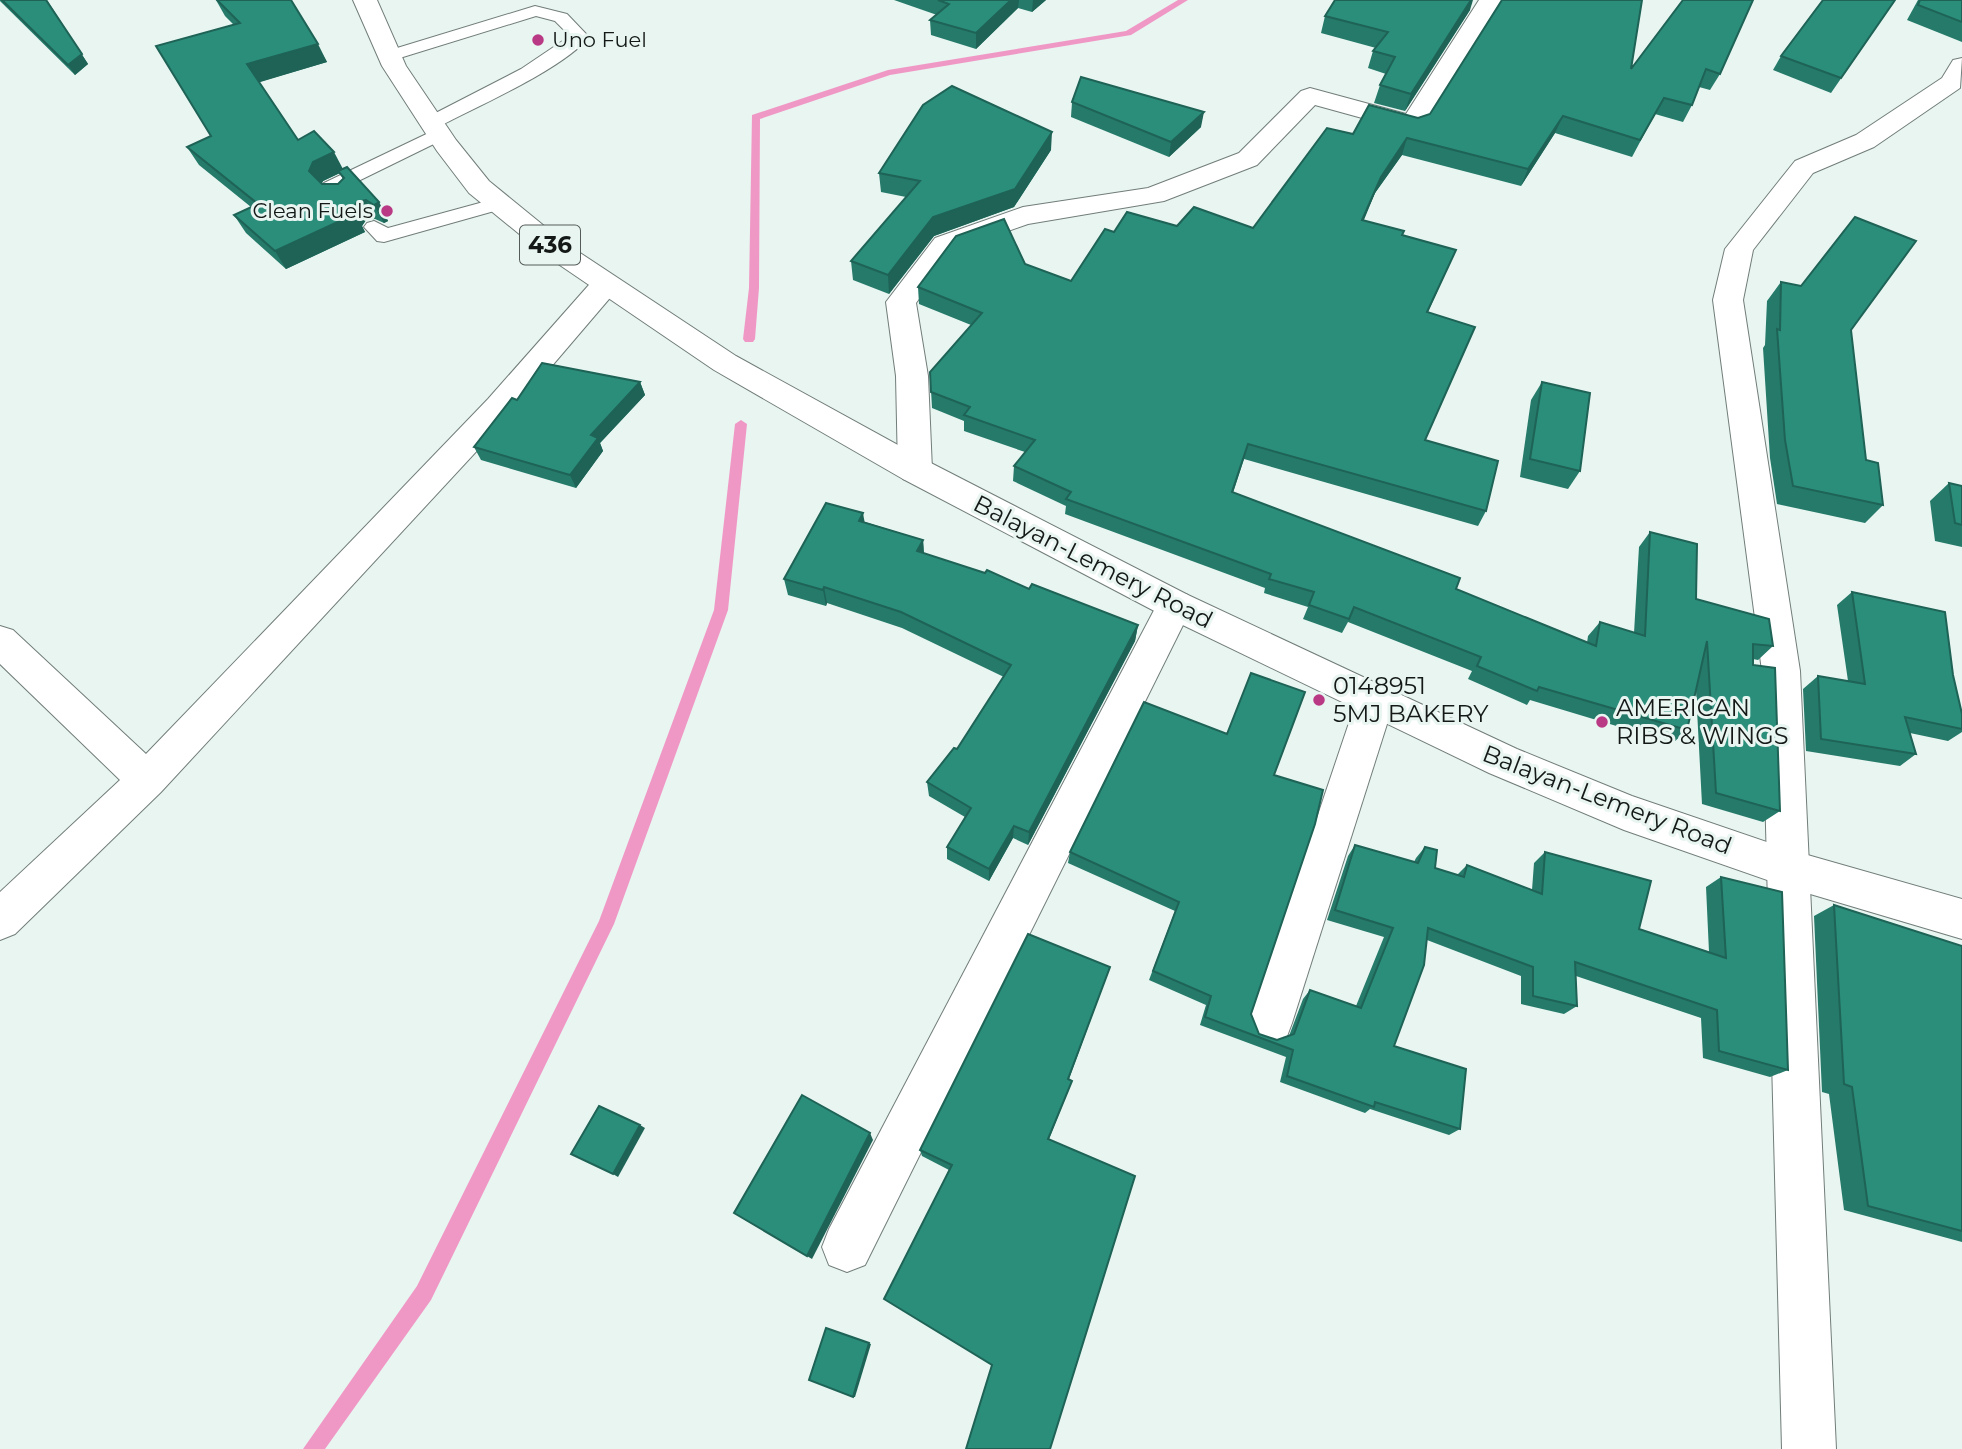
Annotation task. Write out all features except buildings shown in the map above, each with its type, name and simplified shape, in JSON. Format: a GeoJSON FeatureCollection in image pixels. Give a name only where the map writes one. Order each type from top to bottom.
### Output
{"type":"FeatureCollection","features":[{"type":"Feature","properties":{"kind":"street","name":"Balayan-Lemery Road"},"geometry":{"type":"LineString","coordinates":[[365,0],[390,56],[435,128],[479,187],[605,285],[724,363],[915,470],[1175,605],[1503,761],[1624,812],[1790,869],[1962,919]]}},
{"type":"Feature","properties":{"kind":"street"},"geometry":{"type":"LineString","coordinates":[[915,470],[912,376],[901,302],[945,244],[1023,216],[1154,195],[1248,159],[1310,96],[1413,124],[1491,0]]}},
{"type":"Feature","properties":{"kind":"street"},"geometry":{"type":"LineString","coordinates":[[1809,1449],[1782,671],[1728,300],[1739,249],[1804,167],[1865,141],[1951,83],[1962,65]]}},
{"type":"Feature","properties":{"kind":"street"},"geometry":{"type":"LineString","coordinates":[[0,920],[147,780],[499,407],[605,285]]}},
{"type":"Feature","properties":{"kind":"street"},"geometry":{"type":"LineString","coordinates":[[847,1247],[1175,605]]}},
{"type":"Feature","properties":{"kind":"street"},"geometry":{"type":"LineString","coordinates":[[0,641],[147,780]]}},
{"type":"Feature","properties":{"kind":"street"},"geometry":{"type":"LineString","coordinates":[[1270,1023],[1375,702]]}},
{"type":"Feature","properties":{"kind":"lane"},"geometry":{"type":"LineString","coordinates":[[341,196],[331,187],[531,71],[580,37],[574,28],[552,11],[535,11],[390,56]]}},
{"type":"Feature","properties":{"kind":"lane"},"geometry":{"type":"LineString","coordinates":[[374,227],[384,236],[498,204]]}},
{"type":"Feature","properties":{"kind":"waterway"},"geometry":{"type":"LineString","coordinates":[[749,339],[754,288],[755,117],[888,73],[1128,33],[1184,0]]}},
{"type":"Feature","properties":{"kind":"waterway"},"geometry":{"type":"LineString","coordinates":[[313,1449],[424,1293],[606,924],[721,610],[741,424]]}},
{"type":"Feature","properties":{"kind":"place","name":"Uno Fuel"},"geometry":{"type":"Point","coordinates":[538,40]}},
{"type":"Feature","properties":{"kind":"place","name":"Clean Fuels"},"geometry":{"type":"Point","coordinates":[387,211]}},
{"type":"Feature","properties":{"kind":"place","name":"0148951 5MJ BAKERY"},"geometry":{"type":"Point","coordinates":[1319,700]}},
{"type":"Feature","properties":{"kind":"place","name":"AMERICAN RIBS & WINGS"},"geometry":{"type":"Point","coordinates":[1602,722]}}]}
